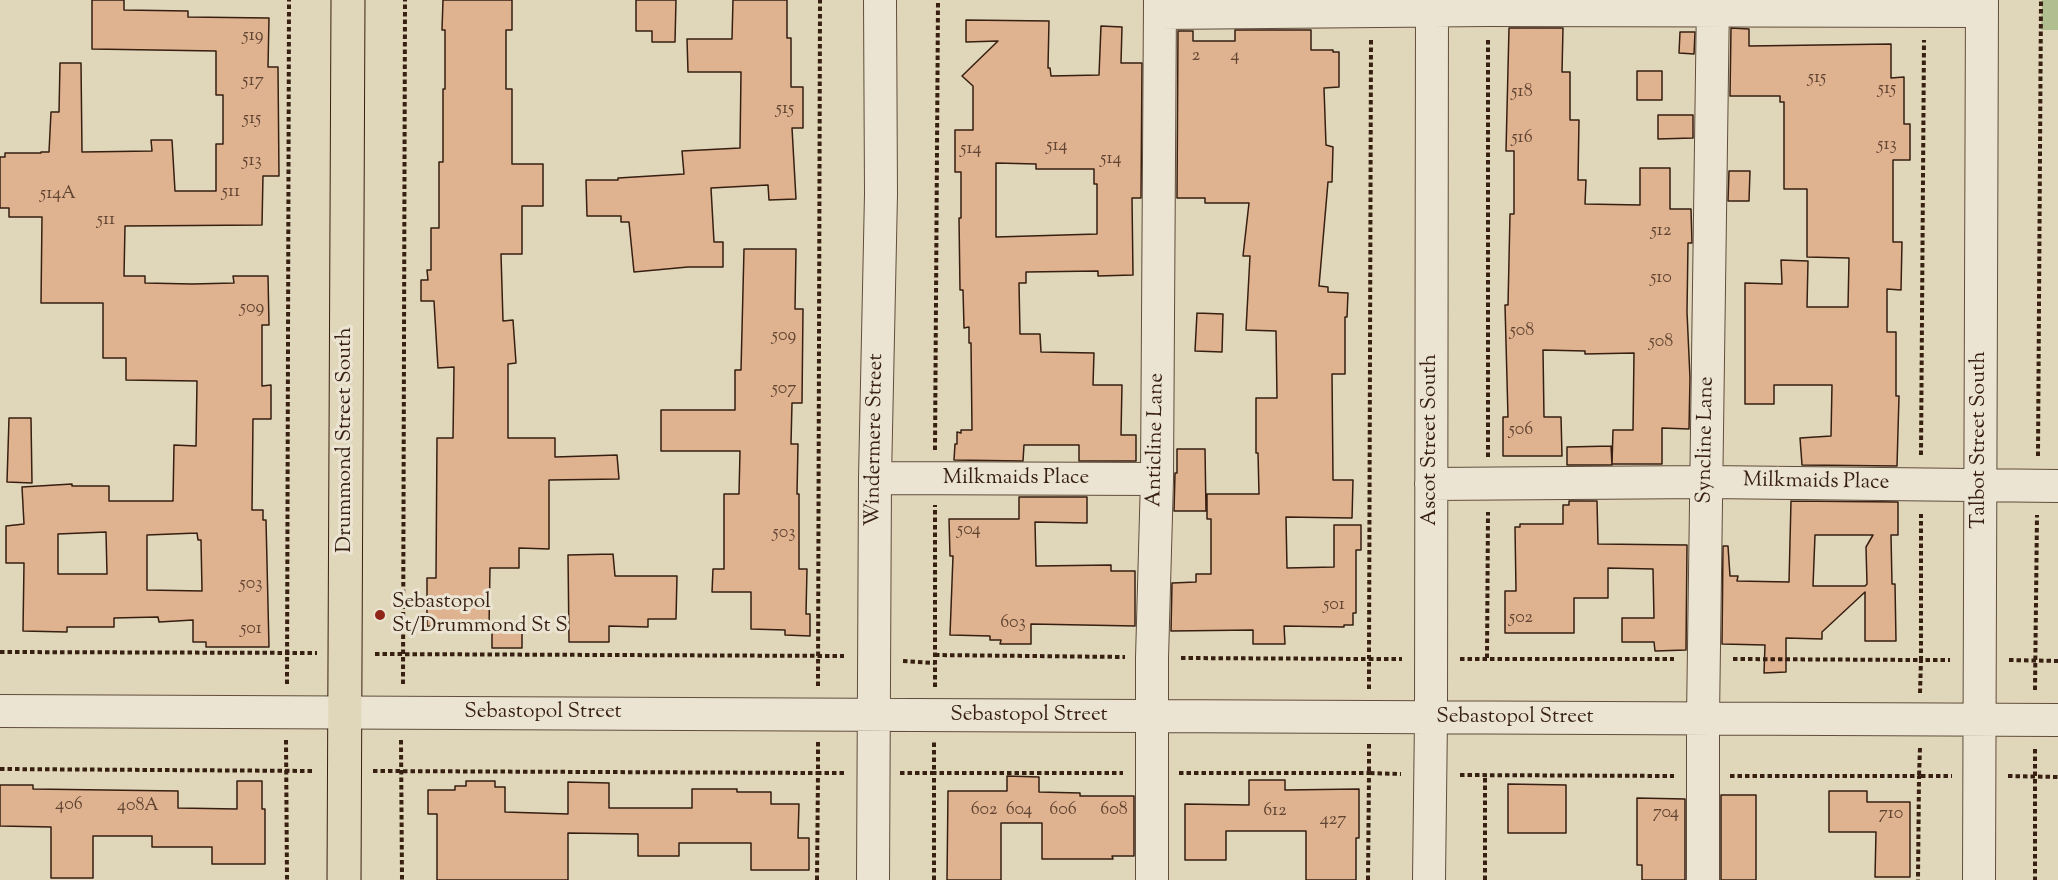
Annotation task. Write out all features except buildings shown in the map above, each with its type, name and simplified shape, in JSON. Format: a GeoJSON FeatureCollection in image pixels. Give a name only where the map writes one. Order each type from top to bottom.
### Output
{"type":"FeatureCollection","features":[{"type":"Feature","properties":{"kind":"main road","name":"Drummond Street South"},"geometry":{"type":"LineString","coordinates":[[344,880],[348,0]]}},
{"type":"Feature","properties":{"kind":"street","name":"Windermere Street"},"geometry":{"type":"LineString","coordinates":[[873,880],[880,0]]}},
{"type":"Feature","properties":{"kind":"street"},"geometry":{"type":"LineString","coordinates":[[1160,7],[1371,11],[1432,5],[1488,10],[1713,5],[1924,10],[1982,6]]}},
{"type":"Feature","properties":{"kind":"street","name":"Ascot Street South"},"geometry":{"type":"LineString","coordinates":[[1429,880],[1432,5]]}},
{"type":"Feature","properties":{"kind":"street","name":"Syncline Lane"},"geometry":{"type":"LineString","coordinates":[[1703,880],[1703,718],[1713,5]]}},
{"type":"Feature","properties":{"kind":"street","name":"Talbot Street South"},"geometry":{"type":"LineString","coordinates":[[1978,880],[1982,6]]}},
{"type":"Feature","properties":{"kind":"street","name":"Anticline Lane"},"geometry":{"type":"LineString","coordinates":[[1152,880],[1152,658],[1157,479],[1160,7]]}},
{"type":"Feature","properties":{"kind":"street","name":"Milkmaids Place"},"geometry":{"type":"LineString","coordinates":[[875,478],[1157,479]]}},
{"type":"Feature","properties":{"kind":"street","name":"Milkmaids Place"},"geometry":{"type":"LineString","coordinates":[[1431,483],[1707,482],[2048,485]]}},
{"type":"Feature","properties":{"kind":"street","name":"Sebastopol Street"},"geometry":{"type":"LineString","coordinates":[[0,711],[2058,720]]}},
{"type":"Feature","properties":{"kind":"path"},"geometry":{"type":"LineString","coordinates":[[287,880],[289,0]]}},
{"type":"Feature","properties":{"kind":"path"},"geometry":{"type":"LineString","coordinates":[[402,880],[405,0]]}},
{"type":"Feature","properties":{"kind":"path"},"geometry":{"type":"LineString","coordinates":[[817,880],[820,0]]}},
{"type":"Feature","properties":{"kind":"path"},"geometry":{"type":"LineString","coordinates":[[934,880],[938,0]]}},
{"type":"Feature","properties":{"kind":"path"},"geometry":{"type":"LineString","coordinates":[[2041,0],[2048,485],[2035,660],[2058,661]]}},
{"type":"Feature","properties":{"kind":"path"},"geometry":{"type":"LineString","coordinates":[[1487,658],[1488,10]]}},
{"type":"Feature","properties":{"kind":"path"},"geometry":{"type":"LineString","coordinates":[[1921,660],[1924,10]]}},
{"type":"Feature","properties":{"kind":"path"},"geometry":{"type":"LineString","coordinates":[[1369,659],[1371,11]]}},
{"type":"Feature","properties":{"kind":"path"},"geometry":{"type":"LineString","coordinates":[[0,652],[817,655],[935,663]]}},
{"type":"Feature","properties":{"kind":"path"},"geometry":{"type":"LineString","coordinates":[[0,769],[934,773]]}},
{"type":"Feature","properties":{"kind":"path"},"geometry":{"type":"LineString","coordinates":[[1368,880],[1369,773]]}},
{"type":"Feature","properties":{"kind":"path"},"geometry":{"type":"LineString","coordinates":[[1485,775],[1485,880]]}},
{"type":"Feature","properties":{"kind":"path"},"geometry":{"type":"LineString","coordinates":[[1918,880],[1919,777]]}},
{"type":"Feature","properties":{"kind":"path"},"geometry":{"type":"LineString","coordinates":[[2035,880],[2035,777],[2058,777]]}},
{"type":"Feature","properties":{"kind":"green space"},"geometry":{"type":"Polygon","coordinates":[[[2042,0],[2058,0],[2058,30],[2041,30],[2042,0]]]}},
{"type":"Feature","properties":{"kind":"place","name":"Sebastopol St/Drummond St S"},"geometry":{"type":"Point","coordinates":[380,615]}}]}
